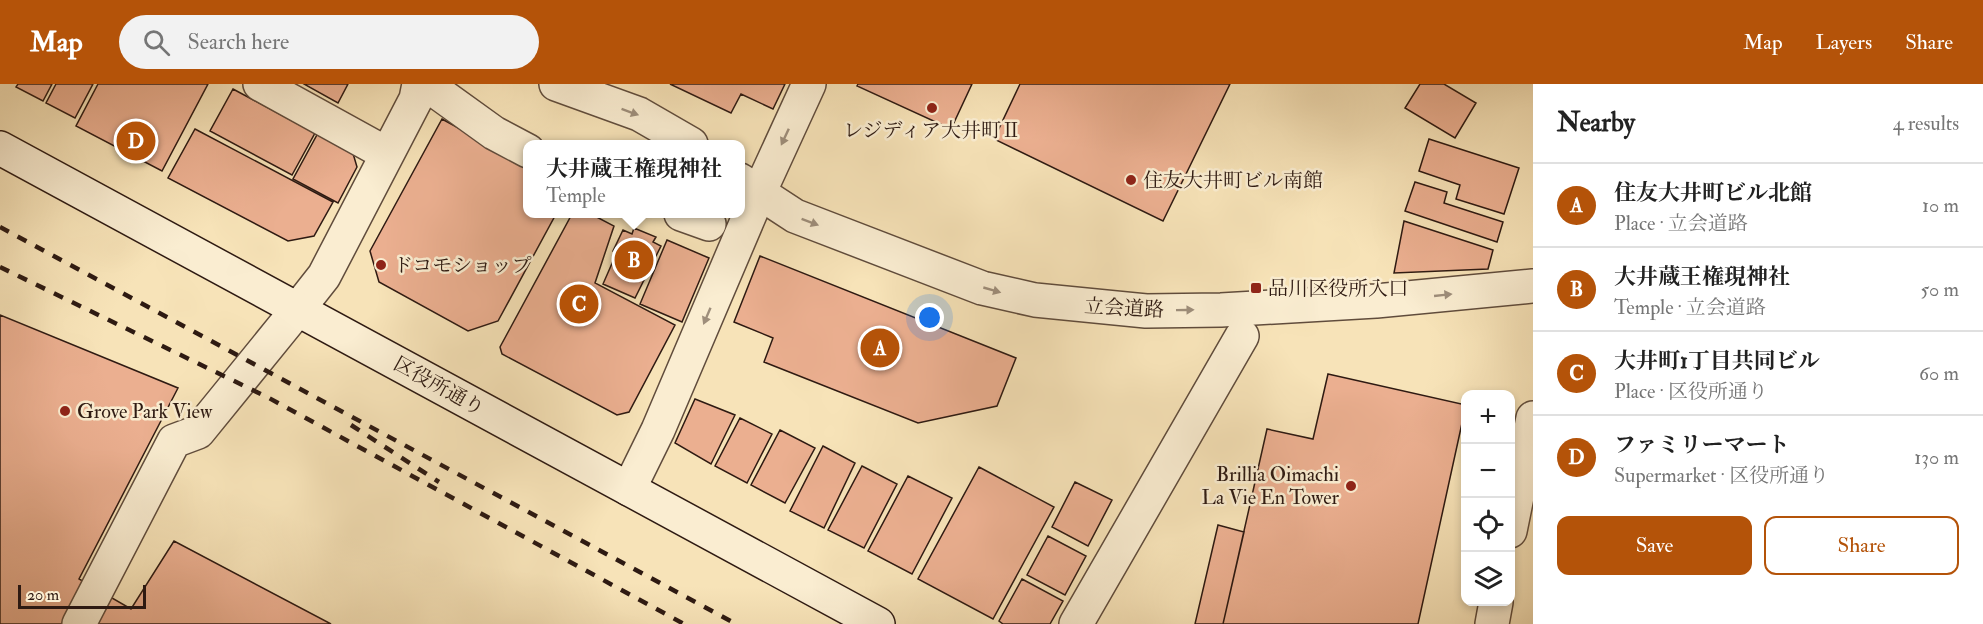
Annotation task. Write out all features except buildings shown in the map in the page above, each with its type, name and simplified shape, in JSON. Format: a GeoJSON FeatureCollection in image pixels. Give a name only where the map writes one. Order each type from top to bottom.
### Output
{"type":"FeatureCollection","features":[{"type":"Feature","properties":{"kind":"street"},"geometry":{"type":"LineString","coordinates":[[260,84],[387,154]]}},
{"type":"Feature","properties":{"kind":"street"},"geometry":{"type":"LineString","coordinates":[[79,624],[174,441],[198,432],[324,276],[416,99],[419,84]]}},
{"type":"Feature","properties":{"kind":"street"},"geometry":{"type":"LineString","coordinates":[[426,84],[494,133],[523,148]]}},
{"type":"Feature","properties":{"kind":"street"},"geometry":{"type":"LineString","coordinates":[[556,84],[596,91],[684,140]]}},
{"type":"Feature","properties":{"kind":"street"},"geometry":{"type":"LineString","coordinates":[[750,187],[809,84]]}},
{"type":"Feature","properties":{"kind":"street","name":"区役所通り"},"geometry":{"type":"LineString","coordinates":[[0,148],[878,624]]}},
{"type":"Feature","properties":{"kind":"street","name":"立会道路"},"geometry":{"type":"LineString","coordinates":[[750,187],[795,216],[982,288],[1035,300],[1089,307],[1146,311],[1376,302],[1533,285]]}},
{"type":"Feature","properties":{"kind":"street"},"geometry":{"type":"LineString","coordinates":[[629,489],[658,430],[738,218]]}},
{"type":"Feature","properties":{"kind":"street"},"geometry":{"type":"LineString","coordinates":[[1076,624],[1242,336]]}},
{"type":"Feature","properties":{"kind":"street"},"geometry":{"type":"LineString","coordinates":[[1515,511],[1530,450],[1533,418]]}},
{"type":"Feature","properties":{"kind":"street"},"geometry":{"type":"LineString","coordinates":[[1492,624],[1495,606]]}},
{"type":"Feature","properties":{"kind":"railway"},"geometry":{"type":"LineString","coordinates":[[0,227],[736,624]]}},
{"type":"Feature","properties":{"kind":"railway"},"geometry":{"type":"LineString","coordinates":[[0,267],[269,398],[684,624]]}},
{"type":"Feature","properties":{"kind":"railway"},"geometry":{"type":"LineString","coordinates":[[351,425],[439,482]]}},
{"type":"Feature","properties":{"kind":"place","name":"レジディア大井町Ⅱ"},"geometry":{"type":"Point","coordinates":[932,108]}},
{"type":"Feature","properties":{"kind":"place","name":"ファミリーマート"},"geometry":{"type":"Point","coordinates":[136,141]}},
{"type":"Feature","properties":{"kind":"place","name":"住友大井町ビル南館"},"geometry":{"type":"Point","coordinates":[1131,180]}},
{"type":"Feature","properties":{"kind":"place","name":"大井蔵王権現神社"},"geometry":{"type":"Point","coordinates":[634,260]}},
{"type":"Feature","properties":{"kind":"place","name":"ドコモショップ"},"geometry":{"type":"Point","coordinates":[381,265]}},
{"type":"Feature","properties":{"kind":"place","name":"品川区役所入口"},"geometry":{"type":"Point","coordinates":[1256,288]}},
{"type":"Feature","properties":{"kind":"place","name":"大井町1丁目共同ビル"},"geometry":{"type":"Point","coordinates":[579,304]}},
{"type":"Feature","properties":{"kind":"place","name":"住友大井町ビル北館"},"geometry":{"type":"Point","coordinates":[880,348]}},
{"type":"Feature","properties":{"kind":"place","name":"Grove Park View"},"geometry":{"type":"Point","coordinates":[65,411]}},
{"type":"Feature","properties":{"kind":"place","name":"Brillia Oimachi La Vie En Tower"},"geometry":{"type":"Point","coordinates":[1351,486]}}]}
